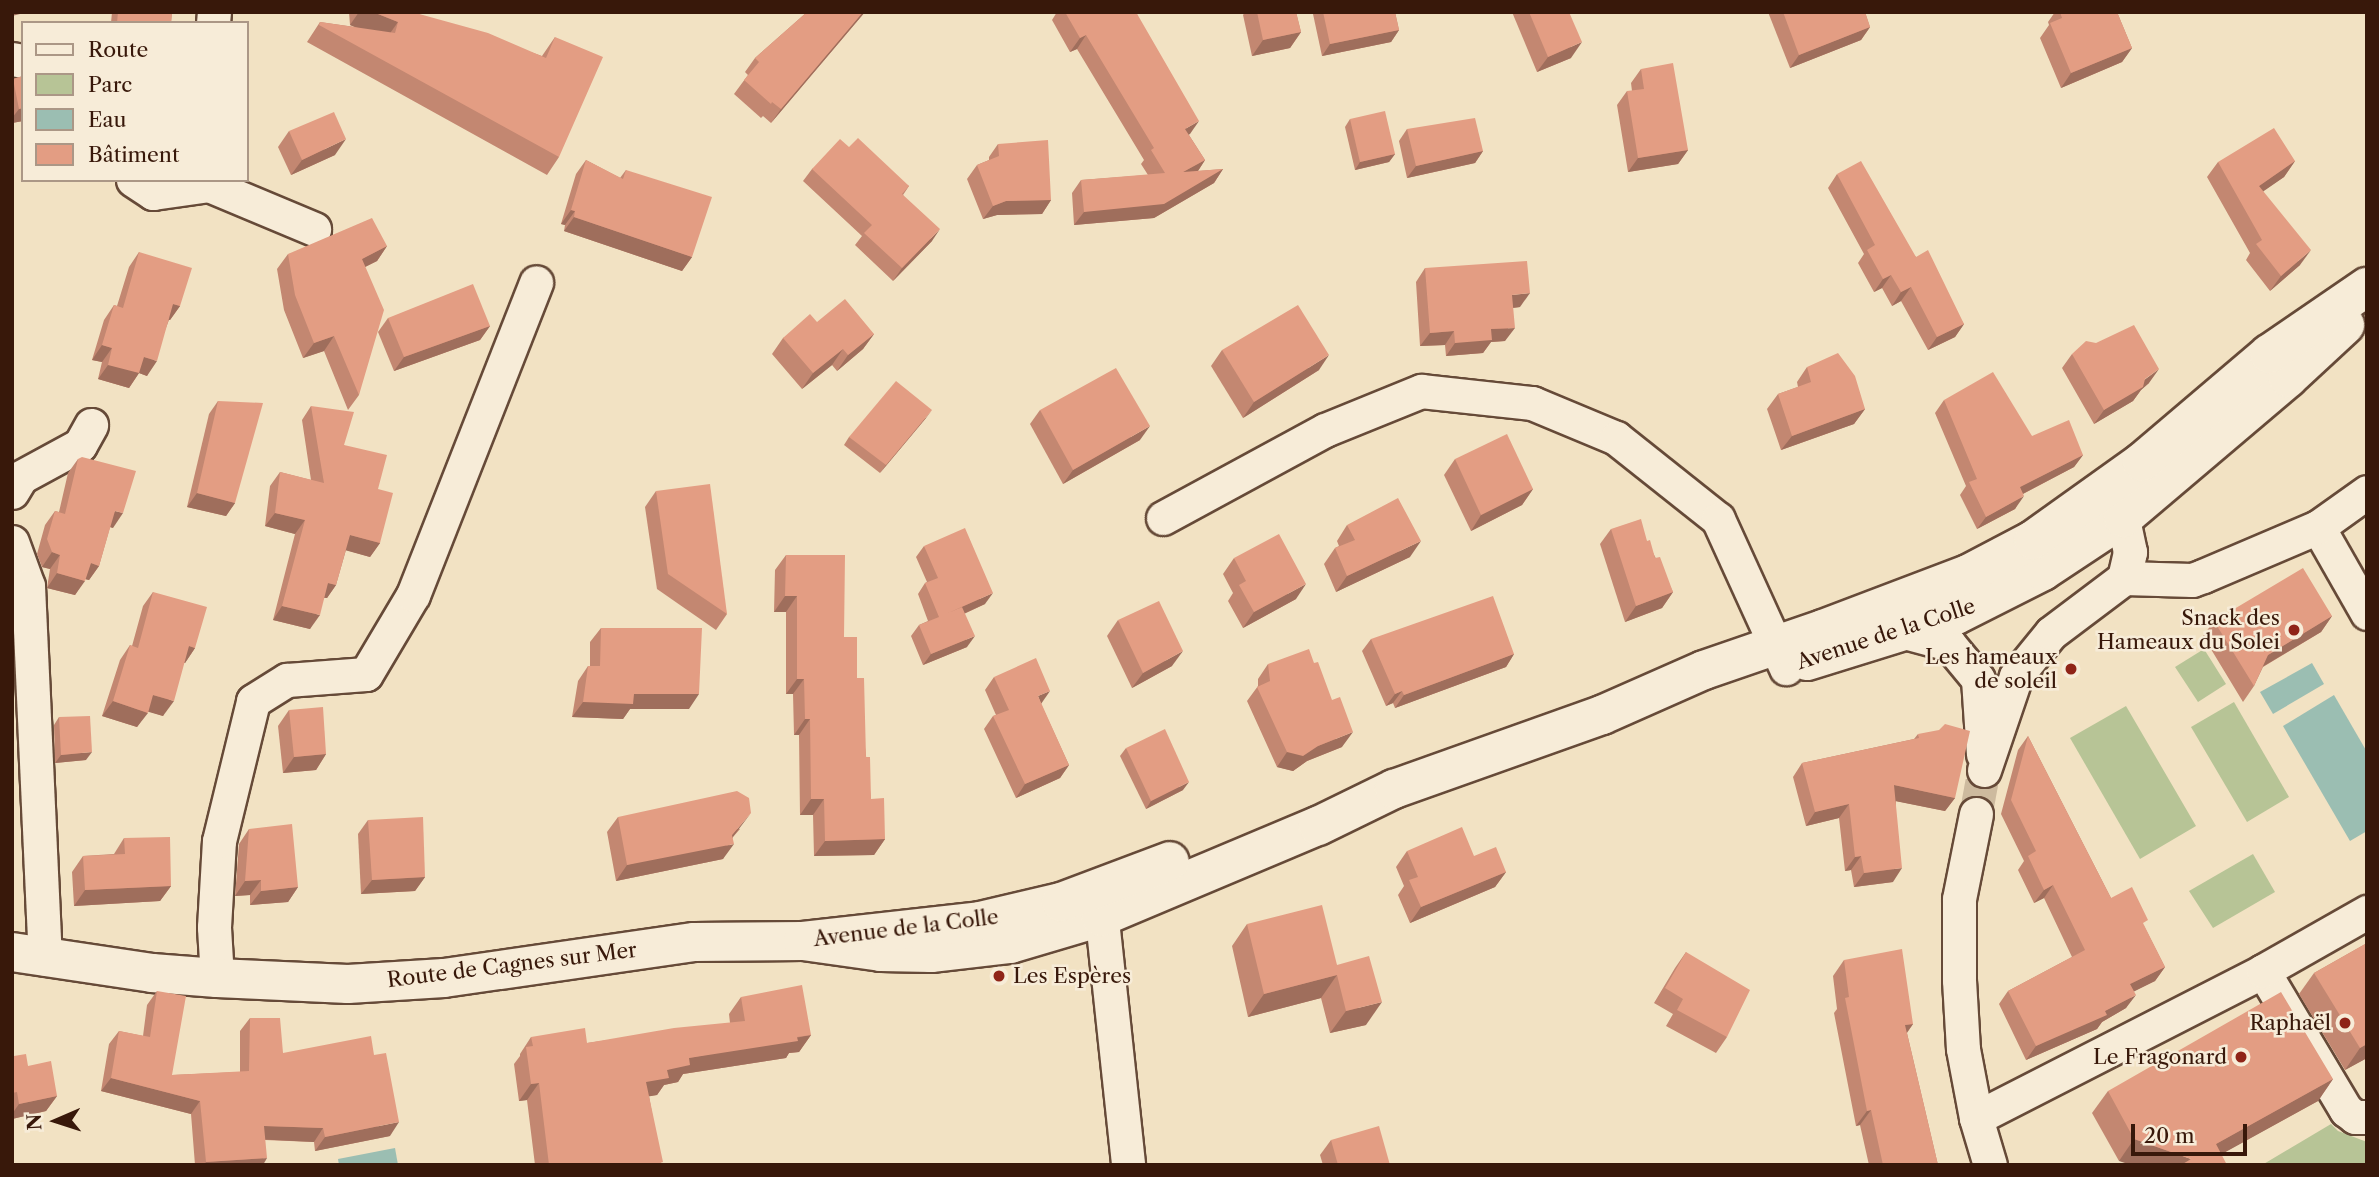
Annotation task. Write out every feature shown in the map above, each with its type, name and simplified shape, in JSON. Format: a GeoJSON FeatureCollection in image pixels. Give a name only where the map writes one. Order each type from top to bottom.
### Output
{"type":"FeatureCollection","features":[{"type":"Feature","properties":{"kind":"main road","name":"Avenue de la Colle"},"geometry":{"type":"LineString","coordinates":[[803,941],[980,921],[1060,902],[1100,903],[1318,826],[1394,789],[1602,715],[1710,691],[1968,573],[2033,540],[2142,461],[2269,354],[2367,287]]}},
{"type":"Feature","properties":{"kind":"main road","name":"Avenue de la Colle"},"geometry":{"type":"LineString","coordinates":[[1782,657],[1902,631],[1956,615],[2043,571],[2123,519],[2288,378],[2367,304]]}},
{"type":"Feature","properties":{"kind":"main road","name":"Route de Cagnes sur Mer"},"geometry":{"type":"LineString","coordinates":[[29,955],[217,978],[348,984],[444,978],[694,942],[803,941]]}},
{"type":"Feature","properties":{"kind":"street"},"geometry":{"type":"LineString","coordinates":[[136,182],[153,194],[209,185],[314,229]]}},
{"type":"Feature","properties":{"kind":"street"},"geometry":{"type":"LineString","coordinates":[[217,978],[214,927],[219,841],[253,701],[287,680],[366,674],[413,595],[536,282]]}},
{"type":"Feature","properties":{"kind":"street"},"geometry":{"type":"LineString","coordinates":[[1163,518],[1325,430],[1421,391],[1532,403],[1616,438],[1718,519],[1782,657]]}},
{"type":"Feature","properties":{"kind":"street"},"geometry":{"type":"LineString","coordinates":[[12,492],[21,477],[80,445],[91,425]]}},
{"type":"Feature","properties":{"kind":"street"},"geometry":{"type":"LineString","coordinates":[[1902,631],[1949,645],[1978,679],[1984,770],[2016,676],[2051,634],[2124,579],[2192,580],[2318,527],[2367,492]]}},
{"type":"Feature","properties":{"kind":"street"},"geometry":{"type":"LineString","coordinates":[[2123,519],[2130,552],[2124,579]]}},
{"type":"Feature","properties":{"kind":"street"},"geometry":{"type":"LineString","coordinates":[[2318,527],[2367,612]]}},
{"type":"Feature","properties":{"kind":"street"},"geometry":{"type":"LineString","coordinates":[[12,542],[28,586],[29,955]]}},
{"type":"Feature","properties":{"kind":"street"},"geometry":{"type":"LineString","coordinates":[[1976,814],[1959,899],[1959,980],[1964,1049],[1976,1118],[1990,1165]]}},
{"type":"Feature","properties":{"kind":"street"},"geometry":{"type":"LineString","coordinates":[[1100,903],[1128,1165]]}},
{"type":"Feature","properties":{"kind":"street"},"geometry":{"type":"LineString","coordinates":[[1976,1118],[2263,971],[2367,912]]}},
{"type":"Feature","properties":{"kind":"street"},"geometry":{"type":"LineString","coordinates":[[2263,971],[2346,1110],[2355,1117],[2367,1117]]}},
{"type":"Feature","properties":{"kind":"green space"},"geometry":{"type":"Polygon","coordinates":[[[2204,649],[2226,684],[2198,702],[2175,667],[2204,649]]]}},
{"type":"Feature","properties":{"kind":"green space"},"geometry":{"type":"Polygon","coordinates":[[[2234,702],[2289,797],[2247,822],[2191,727],[2234,702]]]}},
{"type":"Feature","properties":{"kind":"green space"},"geometry":{"type":"Polygon","coordinates":[[[2126,706],[2196,826],[2140,859],[2070,738],[2126,706]]]}},
{"type":"Feature","properties":{"kind":"green space"},"geometry":{"type":"Polygon","coordinates":[[[2253,854],[2275,892],[2213,928],[2189,891],[2253,854]]]}},
{"type":"Feature","properties":{"kind":"green space"},"geometry":{"type":"Polygon","coordinates":[[[2331,1124],[2338,1131],[2367,1142],[2367,1165],[2262,1165],[2331,1124]]]}},
{"type":"Feature","properties":{"kind":"water"},"geometry":{"type":"Polygon","coordinates":[[[2312,663],[2324,684],[2273,714],[2260,692],[2312,663]]]}},
{"type":"Feature","properties":{"kind":"water"},"geometry":{"type":"Polygon","coordinates":[[[2334,695],[2367,752],[2367,831],[2350,841],[2283,726],[2334,695]]]}},
{"type":"Feature","properties":{"kind":"water"},"geometry":{"type":"Polygon","coordinates":[[[395,1148],[398,1165],[339,1165],[338,1159],[395,1148]]]}},
{"type":"Feature","properties":{"kind":"building"},"geometry":{"type":"Polygon","coordinates":[[[118,12],[172,12],[171,21],[117,21],[118,12]]]}},
{"type":"Feature","properties":{"kind":"building"},"geometry":{"type":"Polygon","coordinates":[[[373,12],[412,12],[488,33],[546,58],[555,37],[603,57],[559,157],[319,25],[320,22],[395,33],[398,22],[373,12]]]}},
{"type":"Feature","properties":{"kind":"building"},"geometry":{"type":"Polygon","coordinates":[[[807,12],[863,12],[781,109],[772,102],[771,104],[744,80],[759,62],[755,58],[807,12]]]}},
{"type":"Feature","properties":{"kind":"building"},"geometry":{"type":"Polygon","coordinates":[[[1065,12],[1136,12],[1199,121],[1185,129],[1205,160],[1183,172],[1223,169],[1164,204],[1084,212],[1081,180],[1165,173],[1151,150],[1154,148],[1086,35],[1080,38],[1065,12]]]}},
{"type":"Feature","properties":{"kind":"building"},"geometry":{"type":"Polygon","coordinates":[[[1257,12],[1296,12],[1301,32],[1263,40],[1257,12]]]}},
{"type":"Feature","properties":{"kind":"building"},"geometry":{"type":"Polygon","coordinates":[[[1323,12],[1395,12],[1399,30],[1330,44],[1323,12]]]}},
{"type":"Feature","properties":{"kind":"building"},"geometry":{"type":"Polygon","coordinates":[[[1529,12],[1569,12],[1582,42],[1548,57],[1529,12]]]}},
{"type":"Feature","properties":{"kind":"building"},"geometry":{"type":"Polygon","coordinates":[[[1783,12],[1865,12],[1870,27],[1799,55],[1783,12]]]}},
{"type":"Feature","properties":{"kind":"building"},"geometry":{"type":"Polygon","coordinates":[[[2060,12],[2117,12],[2132,48],[2071,73],[2050,23],[2062,18],[2060,12]]]}},
{"type":"Feature","properties":{"kind":"building"},"geometry":{"type":"Polygon","coordinates":[[[1673,63],[1688,150],[1638,158],[1627,91],[1644,89],[1641,69],[1673,63]]]}},
{"type":"Feature","properties":{"kind":"building"},"geometry":{"type":"Polygon","coordinates":[[[21,77],[19,109],[13,79],[21,77]]]}},
{"type":"Feature","properties":{"kind":"building"},"geometry":{"type":"Polygon","coordinates":[[[1385,111],[1395,154],[1360,162],[1350,119],[1385,111]]]}},
{"type":"Feature","properties":{"kind":"building"},"geometry":{"type":"Polygon","coordinates":[[[334,112],[346,139],[302,160],[289,131],[334,112]]]}},
{"type":"Feature","properties":{"kind":"building"},"geometry":{"type":"Polygon","coordinates":[[[1475,118],[1483,151],[1416,166],[1407,129],[1475,118]]]}},
{"type":"Feature","properties":{"kind":"building"},"geometry":{"type":"Polygon","coordinates":[[[2274,128],[2295,161],[2259,186],[2311,250],[2281,276],[2256,244],[2262,240],[2218,162],[2274,128]]]}},
{"type":"Feature","properties":{"kind":"building"},"geometry":{"type":"Polygon","coordinates":[[[858,138],[909,186],[902,194],[940,229],[902,268],[864,233],[872,225],[812,169],[840,139],[849,147],[858,138]]]}},
{"type":"Feature","properties":{"kind":"building"},"geometry":{"type":"Polygon","coordinates":[[[1048,140],[1051,200],[1006,201],[993,206],[977,165],[999,156],[998,144],[1048,140]]]}},
{"type":"Feature","properties":{"kind":"building"},"geometry":{"type":"Polygon","coordinates":[[[586,160],[623,179],[626,170],[712,197],[692,257],[574,217],[575,211],[571,210],[586,160]]]}},
{"type":"Feature","properties":{"kind":"building"},"geometry":{"type":"Polygon","coordinates":[[[1861,161],[1916,257],[1928,250],[1964,324],[1937,337],[1911,287],[1901,292],[1891,275],[1883,279],[1867,250],[1875,245],[1837,174],[1861,161]]]}},
{"type":"Feature","properties":{"kind":"building"},"geometry":{"type":"Polygon","coordinates":[[[372,218],[387,246],[362,259],[384,310],[359,395],[334,336],[314,343],[295,295],[288,254],[372,218]]]}},
{"type":"Feature","properties":{"kind":"building"},"geometry":{"type":"Polygon","coordinates":[[[139,252],[192,268],[180,306],[173,304],[157,361],[144,357],[139,373],[108,365],[112,348],[102,345],[114,305],[123,308],[139,252]]]}},
{"type":"Feature","properties":{"kind":"building"},"geometry":{"type":"Polygon","coordinates":[[[1527,261],[1530,293],[1512,295],[1515,328],[1491,329],[1492,340],[1455,343],[1454,331],[1430,333],[1425,268],[1527,261]]]}},
{"type":"Feature","properties":{"kind":"building"},"geometry":{"type":"Polygon","coordinates":[[[473,284],[490,326],[404,357],[388,318],[473,284]]]}},
{"type":"Feature","properties":{"kind":"building"},"geometry":{"type":"Polygon","coordinates":[[[845,299],[874,334],[848,355],[843,349],[813,373],[783,338],[810,314],[817,322],[845,299]]]}},
{"type":"Feature","properties":{"kind":"building"},"geometry":{"type":"Polygon","coordinates":[[[1298,305],[1329,355],[1254,402],[1222,350],[1298,305]]]}},
{"type":"Feature","properties":{"kind":"building"},"geometry":{"type":"Polygon","coordinates":[[[2134,325],[2159,369],[2145,379],[2143,387],[2104,410],[2072,354],[2086,341],[2096,343],[2134,325]]]}},
{"type":"Feature","properties":{"kind":"building"},"geometry":{"type":"Polygon","coordinates":[[[1838,353],[1855,376],[1865,409],[1792,436],[1778,394],[1811,382],[1807,367],[1838,353]]]}},
{"type":"Feature","properties":{"kind":"building"},"geometry":{"type":"Polygon","coordinates":[[[1116,368],[1150,426],[1073,470],[1040,410],[1116,368]]]}},
{"type":"Feature","properties":{"kind":"building"},"geometry":{"type":"Polygon","coordinates":[[[1993,372],[2032,436],[2069,420],[2083,455],[2020,487],[2024,496],[1986,517],[1969,482],[1977,479],[1944,400],[1993,372]]]}},
{"type":"Feature","properties":{"kind":"building"},"geometry":{"type":"Polygon","coordinates":[[[896,381],[932,410],[886,465],[849,437],[896,381]]]}},
{"type":"Feature","properties":{"kind":"building"},"geometry":{"type":"Polygon","coordinates":[[[218,401],[263,403],[235,503],[197,493],[218,401]]]}},
{"type":"Feature","properties":{"kind":"building"},"geometry":{"type":"Polygon","coordinates":[[[311,406],[354,412],[344,445],[387,455],[378,489],[393,493],[380,543],[350,535],[336,585],[328,583],[320,615],[282,606],[305,520],[275,513],[280,472],[324,483],[311,406]]]}},
{"type":"Feature","properties":{"kind":"building"},"geometry":{"type":"Polygon","coordinates":[[[1507,434],[1533,489],[1481,515],[1455,459],[1507,434]]]}},
{"type":"Feature","properties":{"kind":"building"},"geometry":{"type":"Polygon","coordinates":[[[82,457],[136,471],[123,513],[115,511],[99,566],[91,563],[85,581],[57,573],[60,555],[52,552],[47,539],[55,511],[65,514],[78,459],[82,457]]]}},
{"type":"Feature","properties":{"kind":"building"},"geometry":{"type":"Polygon","coordinates":[[[710,484],[727,614],[668,574],[656,491],[710,484]]]}},
{"type":"Feature","properties":{"kind":"building"},"geometry":{"type":"Polygon","coordinates":[[[1398,498],[1421,541],[1347,576],[1335,548],[1355,540],[1347,525],[1398,498]]]}},
{"type":"Feature","properties":{"kind":"building"},"geometry":{"type":"Polygon","coordinates":[[[1641,519],[1647,541],[1650,540],[1655,558],[1660,557],[1673,592],[1636,606],[1611,529],[1641,519]]]}},
{"type":"Feature","properties":{"kind":"building"},"geometry":{"type":"Polygon","coordinates":[[[965,528],[993,593],[948,613],[962,607],[975,636],[931,654],[919,625],[939,617],[925,583],[938,578],[924,546],[965,528]]]}},
{"type":"Feature","properties":{"kind":"building"},"geometry":{"type":"Polygon","coordinates":[[[1279,534],[1306,584],[1254,612],[1239,585],[1246,581],[1234,558],[1279,534]]]}},
{"type":"Feature","properties":{"kind":"building"},"geometry":{"type":"Polygon","coordinates":[[[786,555],[845,555],[844,637],[857,637],[857,678],[864,678],[866,757],[870,757],[871,799],[884,798],[885,839],[825,841],[824,799],[811,799],[810,719],[805,719],[804,679],[797,679],[797,596],[785,596],[786,555]]]}},
{"type":"Feature","properties":{"kind":"building"},"geometry":{"type":"Polygon","coordinates":[[[2303,568],[2332,616],[2268,655],[2254,686],[2214,621],[2303,568]]]}},
{"type":"Feature","properties":{"kind":"building"},"geometry":{"type":"Polygon","coordinates":[[[153,592],[207,607],[195,648],[189,646],[174,701],[153,695],[148,713],[113,701],[130,645],[138,648],[153,592]]]}},
{"type":"Feature","properties":{"kind":"building"},"geometry":{"type":"Polygon","coordinates":[[[1493,596],[1514,654],[1404,695],[1402,691],[1395,694],[1371,639],[1493,596]]]}},
{"type":"Feature","properties":{"kind":"building"},"geometry":{"type":"Polygon","coordinates":[[[1159,601],[1183,651],[1143,673],[1118,620],[1159,601]]]}},
{"type":"Feature","properties":{"kind":"building"},"geometry":{"type":"Polygon","coordinates":[[[601,628],[702,628],[699,694],[634,694],[633,704],[583,702],[588,666],[600,666],[601,628]]]}},
{"type":"Feature","properties":{"kind":"building"},"geometry":{"type":"Polygon","coordinates":[[[1309,649],[1314,663],[1318,662],[1332,700],[1340,697],[1353,732],[1318,746],[1303,756],[1287,752],[1257,687],[1270,681],[1268,664],[1309,649]]]}},
{"type":"Feature","properties":{"kind":"building"},"geometry":{"type":"Polygon","coordinates":[[[1036,658],[1050,691],[1038,696],[1069,765],[1025,784],[993,716],[1009,710],[994,677],[1036,658]]]}},
{"type":"Feature","properties":{"kind":"building"},"geometry":{"type":"Polygon","coordinates":[[[323,707],[326,754],[294,757],[289,710],[323,707]]]}},
{"type":"Feature","properties":{"kind":"building"},"geometry":{"type":"Polygon","coordinates":[[[90,716],[92,752],[61,755],[59,717],[90,716]]]}},
{"type":"Feature","properties":{"kind":"building"},"geometry":{"type":"Polygon","coordinates":[[[1945,724],[1970,731],[1955,798],[1894,785],[1902,868],[1864,873],[1861,856],[1855,857],[1849,804],[1815,812],[1802,763],[1919,738],[1918,734],[1939,730],[1945,724]]]}},
{"type":"Feature","properties":{"kind":"building"},"geometry":{"type":"Polygon","coordinates":[[[1165,729],[1189,782],[1151,801],[1126,748],[1165,729]]]}},
{"type":"Feature","properties":{"kind":"building"},"geometry":{"type":"Polygon","coordinates":[[[2028,736],[2111,898],[2132,887],[2148,920],[2143,923],[2165,967],[2130,984],[2136,995],[2105,1011],[2107,1015],[2036,1046],[2008,991],[2085,950],[2053,885],[2044,890],[2028,856],[2036,851],[2011,800],[2028,736]]]}},
{"type":"Feature","properties":{"kind":"building"},"geometry":{"type":"Polygon","coordinates":[[[737,791],[749,798],[751,813],[732,835],[734,844],[627,865],[618,817],[737,791]]]}},
{"type":"Feature","properties":{"kind":"building"},"geometry":{"type":"Polygon","coordinates":[[[12,793],[14,857],[12,857],[12,793]]]}},
{"type":"Feature","properties":{"kind":"building"},"geometry":{"type":"Polygon","coordinates":[[[423,817],[425,877],[372,880],[368,820],[423,817]]]}},
{"type":"Feature","properties":{"kind":"building"},"geometry":{"type":"Polygon","coordinates":[[[292,824],[298,887],[261,891],[261,880],[245,881],[249,829],[292,824]]]}},
{"type":"Feature","properties":{"kind":"building"},"geometry":{"type":"Polygon","coordinates":[[[1462,827],[1474,856],[1496,847],[1506,872],[1421,907],[1409,880],[1418,877],[1407,851],[1462,827]]]}},
{"type":"Feature","properties":{"kind":"building"},"geometry":{"type":"Polygon","coordinates":[[[170,837],[171,886],[85,890],[83,856],[125,854],[124,838],[170,837]]]}},
{"type":"Feature","properties":{"kind":"building"},"geometry":{"type":"Polygon","coordinates":[[[1322,905],[1337,965],[1369,956],[1382,1002],[1346,1011],[1337,975],[1264,994],[1247,924],[1322,905]]]}},
{"type":"Feature","properties":{"kind":"building"},"geometry":{"type":"Polygon","coordinates":[[[2367,943],[2367,1044],[2360,1048],[2314,973],[2367,943]]]}},
{"type":"Feature","properties":{"kind":"building"},"geometry":{"type":"Polygon","coordinates":[[[1902,949],[1913,1024],[1905,1025],[1938,1165],[1883,1165],[1871,1110],[1867,1111],[1845,998],[1849,997],[1844,960],[1902,949]]]}},
{"type":"Feature","properties":{"kind":"building"},"geometry":{"type":"Polygon","coordinates":[[[1686,952],[1750,990],[1727,1037],[1677,1010],[1683,999],[1665,988],[1686,952]]]}},
{"type":"Feature","properties":{"kind":"building"},"geometry":{"type":"Polygon","coordinates":[[[802,985],[811,1035],[797,1037],[798,1041],[689,1058],[690,1065],[667,1070],[669,1078],[646,1082],[663,1162],[660,1165],[549,1165],[539,1083],[531,1084],[526,1047],[533,1046],[531,1037],[585,1028],[587,1043],[674,1028],[745,1021],[741,997],[802,985]]]}},
{"type":"Feature","properties":{"kind":"building"},"geometry":{"type":"Polygon","coordinates":[[[157,991],[186,996],[172,1075],[249,1071],[250,1018],[280,1018],[283,1053],[371,1036],[374,1055],[386,1053],[399,1122],[325,1137],[323,1128],[264,1126],[267,1158],[206,1162],[200,1101],[111,1078],[119,1031],[150,1037],[157,991]]]}},
{"type":"Feature","properties":{"kind":"building","name":"Le Fragonard"},"geometry":{"type":"Polygon","coordinates":[[[2281,992],[2333,1079],[2216,1144],[2227,1165],[2181,1165],[2191,1159],[2134,1139],[2108,1091],[2281,992]]]}},
{"type":"Feature","properties":{"kind":"building"},"geometry":{"type":"Polygon","coordinates":[[[12,1046],[14,1056],[26,1054],[28,1066],[51,1061],[57,1096],[19,1104],[17,1092],[12,1093],[12,1046]]]}},
{"type":"Feature","properties":{"kind":"building"},"geometry":{"type":"Polygon","coordinates":[[[1379,1126],[1390,1165],[1338,1165],[1331,1140],[1379,1126]]]}},
{"type":"Feature","properties":{"kind":"tunnel"},"geometry":{"type":"LineString","coordinates":[[1976,814],[1984,770]]}},
{"type":"Feature","properties":{"kind":"place","name":"Snack des Hameaux du Solei"},"geometry":{"type":"Point","coordinates":[2294,630]}},
{"type":"Feature","properties":{"kind":"place","name":"Les hameaux de soleil"},"geometry":{"type":"Point","coordinates":[2071,669]}},
{"type":"Feature","properties":{"kind":"place","name":"Les Espères"},"geometry":{"type":"Point","coordinates":[999,976]}},
{"type":"Feature","properties":{"kind":"place","name":"Raphaël"},"geometry":{"type":"Point","coordinates":[2345,1023]}},
{"type":"Feature","properties":{"kind":"place","name":"Le Fragonard"},"geometry":{"type":"Point","coordinates":[2241,1057]}}]}
